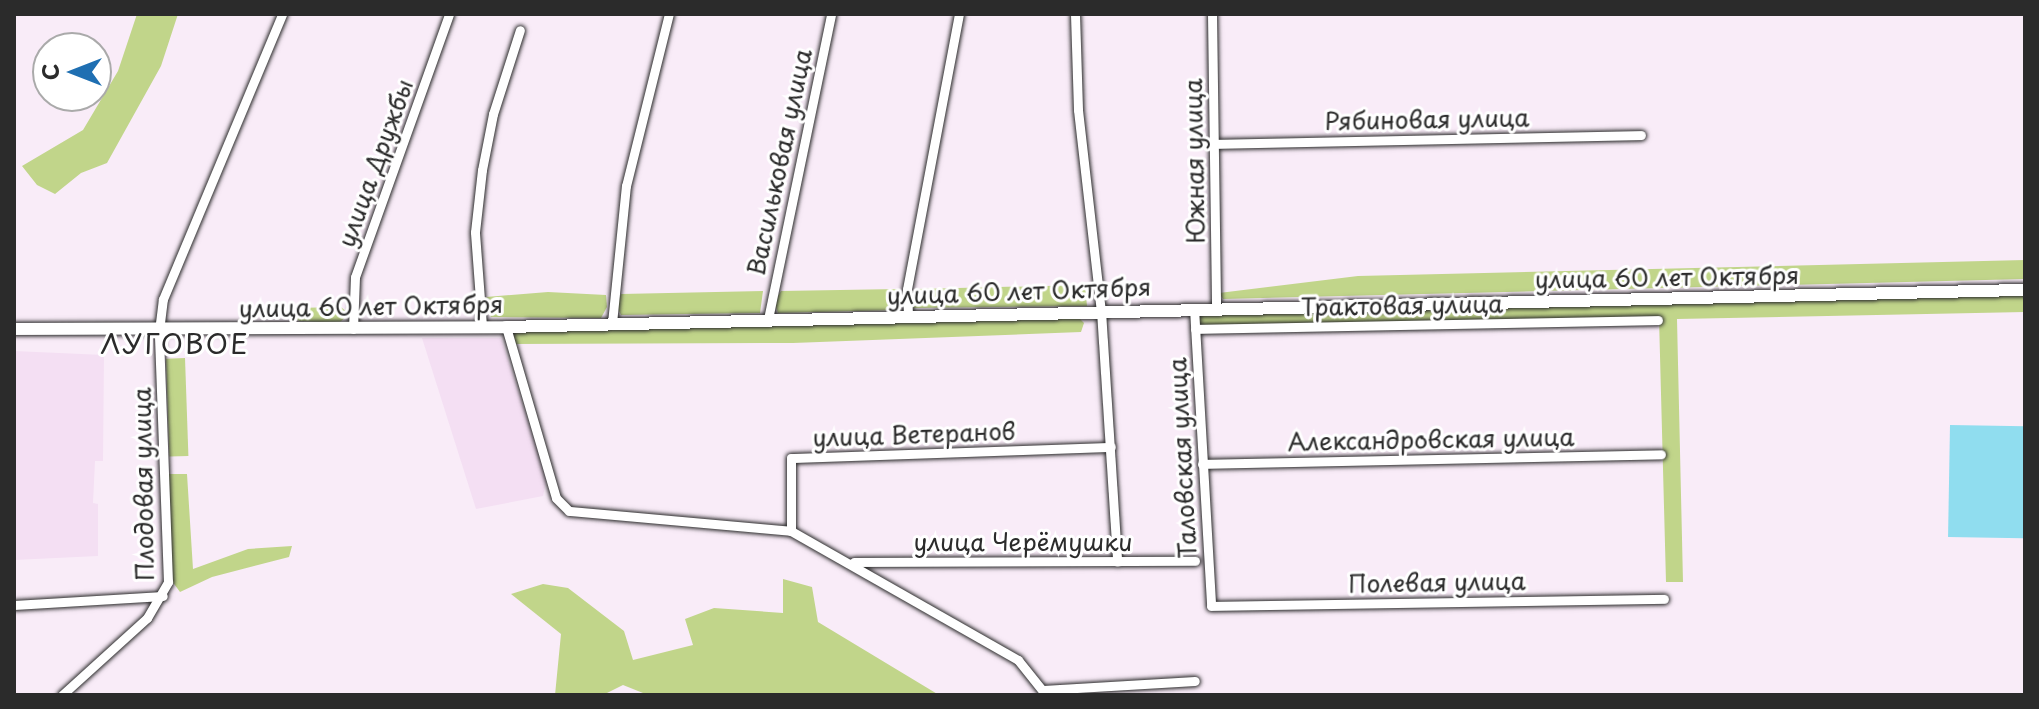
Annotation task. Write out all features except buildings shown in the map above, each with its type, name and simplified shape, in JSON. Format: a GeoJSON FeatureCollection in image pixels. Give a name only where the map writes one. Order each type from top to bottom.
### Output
{"type":"FeatureCollection","features":[{"type":"Feature","properties":{"kind":"street","name":"Плодовая улица"},"geometry":{"type":"LineString","coordinates":[[62,695],[163,596],[168,582],[159,331],[163,299],[282,14]]}},
{"type":"Feature","properties":{"kind":"street","name":"улица Дружбы"},"geometry":{"type":"LineString","coordinates":[[353,329],[355,277],[449,14]]}},
{"type":"Feature","properties":{"kind":"street"},"geometry":{"type":"LineString","coordinates":[[612,323],[626,186],[669,14]]}},
{"type":"Feature","properties":{"kind":"street","name":"Васильковая улица"},"geometry":{"type":"LineString","coordinates":[[768,319],[831,14]]}},
{"type":"Feature","properties":{"kind":"street"},"geometry":{"type":"LineString","coordinates":[[908,316],[907,289],[959,14]]}},
{"type":"Feature","properties":{"kind":"street"},"geometry":{"type":"LineString","coordinates":[[1075,14],[1078,110],[1101,311],[1117,561]]}},
{"type":"Feature","properties":{"kind":"street","name":"Южная улица"},"geometry":{"type":"LineString","coordinates":[[1212,14],[1216,307]]}},
{"type":"Feature","properties":{"kind":"street"},"geometry":{"type":"LineString","coordinates":[[482,326],[475,232],[482,170],[493,114],[520,30]]}},
{"type":"Feature","properties":{"kind":"street","name":"Рябиновая улица"},"geometry":{"type":"LineString","coordinates":[[1214,144],[1641,135]]}},
{"type":"Feature","properties":{"kind":"street","name":"улица 60 лет Октября"},"geometry":{"type":"LineString","coordinates":[[14,329],[159,331],[506,327],[1216,307],[2025,290]]}},
{"type":"Feature","properties":{"kind":"street","name":"Таловская улица"},"geometry":{"type":"LineString","coordinates":[[1194,308],[1211,606]]}},
{"type":"Feature","properties":{"kind":"street","name":"Трактовая улица"},"geometry":{"type":"LineString","coordinates":[[1195,329],[1658,320]]}},
{"type":"Feature","properties":{"kind":"street"},"geometry":{"type":"LineString","coordinates":[[506,327],[556,498],[569,511],[791,531],[1018,660],[1044,692],[1195,681]]}},
{"type":"Feature","properties":{"kind":"street","name":"улица Ветеранов"},"geometry":{"type":"LineString","coordinates":[[791,531],[791,458],[1111,447]]}},
{"type":"Feature","properties":{"kind":"street","name":"Александровская улица"},"geometry":{"type":"LineString","coordinates":[[1202,464],[1661,454]]}},
{"type":"Feature","properties":{"kind":"street","name":"улица Черёмушки"},"geometry":{"type":"LineString","coordinates":[[850,562],[1195,561]]}},
{"type":"Feature","properties":{"kind":"street"},"geometry":{"type":"LineString","coordinates":[[14,605],[163,596]]}},
{"type":"Feature","properties":{"kind":"street","name":"Полевая улица"},"geometry":{"type":"LineString","coordinates":[[1211,606],[1664,599]]}},
{"type":"Feature","properties":{"kind":"shaded area"},"geometry":{"type":"Polygon","coordinates":[[[422,338],[501,338],[547,479],[543,496],[476,509],[422,338]]]}},
{"type":"Feature","properties":{"kind":"shaded area"},"geometry":{"type":"Polygon","coordinates":[[[14,351],[104,355],[103,461],[95,461],[93,503],[98,504],[98,556],[14,560],[14,351]]]}},
{"type":"Feature","properties":{"kind":"green space"},"geometry":{"type":"Polygon","coordinates":[[[137,14],[178,14],[161,66],[107,163],[81,173],[55,194],[37,185],[22,166],[83,130],[94,112],[112,112],[112,81],[137,14]]]}},
{"type":"Feature","properties":{"kind":"green space"},"geometry":{"type":"Polygon","coordinates":[[[2025,260],[2025,279],[1223,299],[1219,293],[1358,276],[2025,260]]]}},
{"type":"Feature","properties":{"kind":"green space"},"geometry":{"type":"Polygon","coordinates":[[[1085,285],[1087,306],[913,308],[911,296],[917,289],[1085,285]]]}},
{"type":"Feature","properties":{"kind":"green space"},"geometry":{"type":"Polygon","coordinates":[[[899,289],[903,300],[899,310],[778,313],[774,302],[781,291],[899,289]]]}},
{"type":"Feature","properties":{"kind":"green space"},"geometry":{"type":"Polygon","coordinates":[[[763,291],[760,313],[621,315],[616,305],[621,294],[763,291]]]}},
{"type":"Feature","properties":{"kind":"green space"},"geometry":{"type":"Polygon","coordinates":[[[548,292],[606,295],[607,307],[601,318],[491,317],[487,310],[486,297],[548,292]]]}},
{"type":"Feature","properties":{"kind":"green space"},"geometry":{"type":"Polygon","coordinates":[[[2025,295],[2025,312],[1677,319],[1683,582],[1666,582],[1659,318],[1197,326],[1199,313],[2025,295]]]}},
{"type":"Feature","properties":{"kind":"green space"},"geometry":{"type":"Polygon","coordinates":[[[341,307],[349,314],[339,323],[299,321],[293,315],[295,308],[341,307]]]}},
{"type":"Feature","properties":{"kind":"green space"},"geometry":{"type":"Polygon","coordinates":[[[1078,317],[1084,323],[1081,332],[793,343],[513,344],[510,332],[1078,317]]]}},
{"type":"Feature","properties":{"kind":"green space"},"geometry":{"type":"Polygon","coordinates":[[[185,358],[188,456],[169,457],[166,359],[185,358]]]}},
{"type":"Feature","properties":{"kind":"green space"},"geometry":{"type":"Polygon","coordinates":[[[168,474],[187,474],[193,569],[248,549],[292,546],[289,557],[212,577],[180,592],[169,577],[168,474]]]}},
{"type":"Feature","properties":{"kind":"green space"},"geometry":{"type":"Polygon","coordinates":[[[783,579],[812,587],[818,622],[939,695],[648,695],[623,685],[603,695],[555,695],[561,634],[511,594],[543,584],[568,588],[624,631],[633,660],[693,645],[685,619],[714,608],[783,613],[783,579]]]}},
{"type":"Feature","properties":{"kind":"water"},"geometry":{"type":"Polygon","coordinates":[[[1950,425],[2025,426],[2023,538],[1948,537],[1950,425]]]}},
{"type":"Feature","properties":{"kind":"district","name":"ЛУГОВОЕ"},"geometry":{"type":"Point","coordinates":[175,343]}}]}
